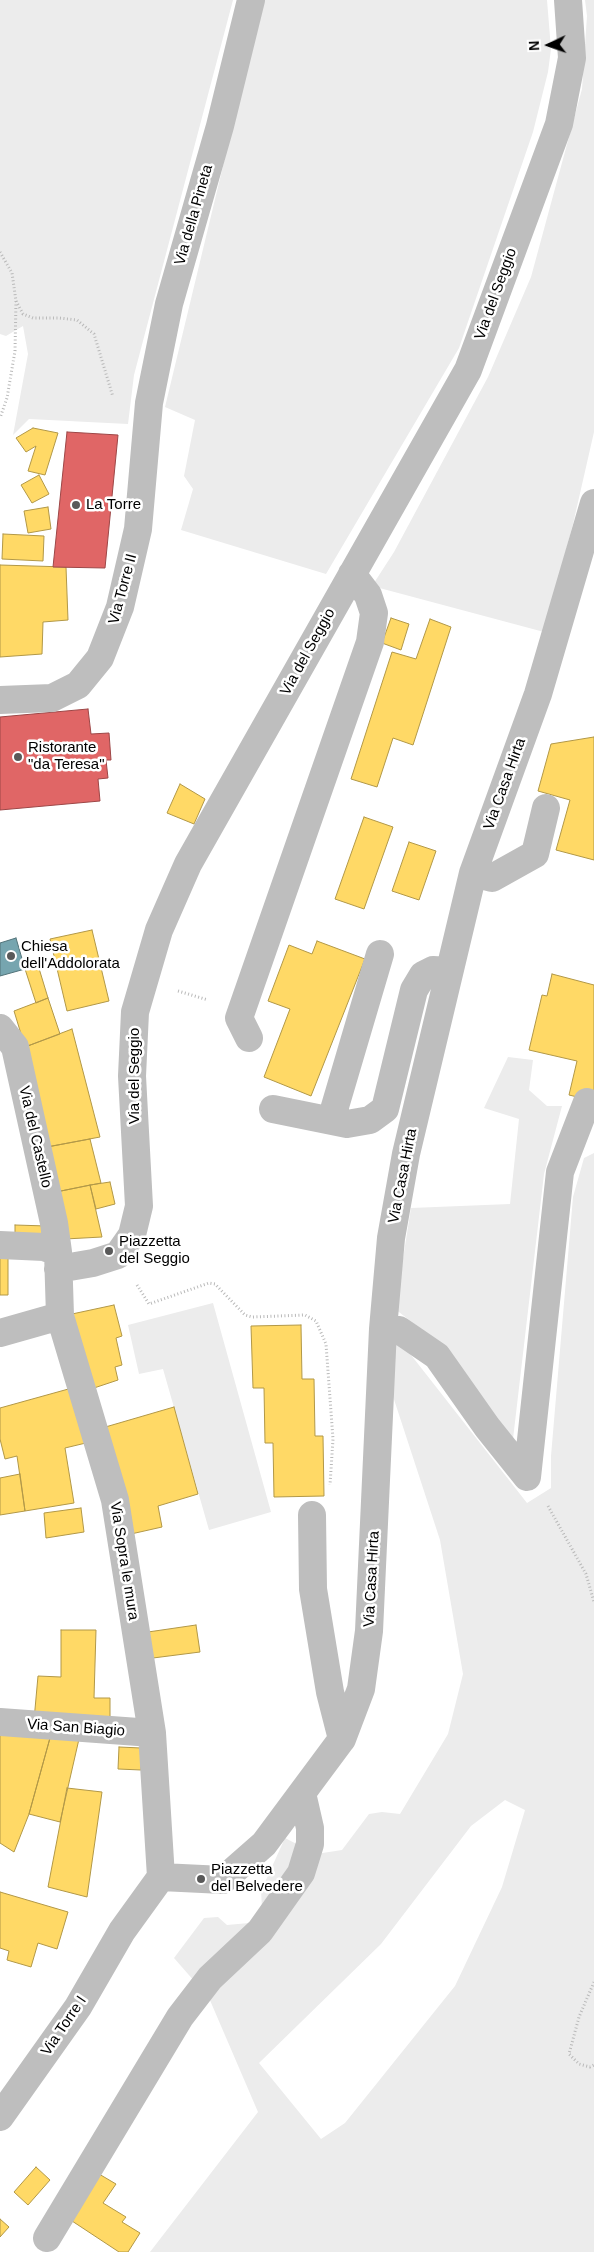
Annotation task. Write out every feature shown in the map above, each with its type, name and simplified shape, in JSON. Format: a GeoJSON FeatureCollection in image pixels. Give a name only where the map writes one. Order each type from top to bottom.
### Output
{"type":"FeatureCollection","features":[{"type":"Feature","properties":{"kind":"street","name":"Via della Pineta"},"geometry":{"type":"LineString","coordinates":[[145,432],[169,304],[220,126],[251,0]]}},
{"type":"Feature","properties":{"kind":"street","name":"Via del Seggio"},"geometry":{"type":"LineString","coordinates":[[118,1254],[132,1235],[139,1206],[132,1076],[135,1012],[159,930],[188,864],[468,370],[559,124],[572,58],[568,0]]}},
{"type":"Feature","properties":{"kind":"street","name":"Via Torre II"},"geometry":{"type":"LineString","coordinates":[[0,700],[52,698],[78,685],[100,658],[120,607],[138,530],[145,432]]}},
{"type":"Feature","properties":{"kind":"street","name":"Via Casa Hirta"},"geometry":{"type":"LineString","coordinates":[[161,1878],[223,1880],[264,1844],[342,1739],[361,1689],[369,1631],[383,1329],[391,1238],[406,1154],[473,873],[538,694],[594,504]]}},
{"type":"Feature","properties":{"kind":"street"},"geometry":{"type":"LineString","coordinates":[[249,1038],[239,1018],[370,642],[374,613],[368,595],[352,574]]}},
{"type":"Feature","properties":{"kind":"street"},"geometry":{"type":"LineString","coordinates":[[473,873],[492,878],[535,854],[546,808]]}},
{"type":"Feature","properties":{"kind":"street"},"geometry":{"type":"LineString","coordinates":[[331,1120],[380,954]]}},
{"type":"Feature","properties":{"kind":"street"},"geometry":{"type":"LineString","coordinates":[[273,1109],[347,1124],[370,1120],[385,1109],[414,990],[423,975],[434,970],[450,971]]}},
{"type":"Feature","properties":{"kind":"street","name":"Via del Castello"},"geometry":{"type":"LineString","coordinates":[[0,1028],[15,1047],[54,1223],[58,1260],[60,1316]]}},
{"type":"Feature","properties":{"kind":"street"},"geometry":{"type":"LineString","coordinates":[[527,1477],[560,1172],[587,1102]]}},
{"type":"Feature","properties":{"kind":"street"},"geometry":{"type":"LineString","coordinates":[[0,1245],[44,1247],[58,1260],[93,1263],[118,1254]]}},
{"type":"Feature","properties":{"kind":"street"},"geometry":{"type":"LineString","coordinates":[[0,1332],[60,1316]]}},
{"type":"Feature","properties":{"kind":"street","name":"Via Sopra le mura"},"geometry":{"type":"LineString","coordinates":[[60,1316],[115,1500],[152,1733],[161,1878]]}},
{"type":"Feature","properties":{"kind":"street"},"geometry":{"type":"LineString","coordinates":[[383,1329],[399,1330],[437,1356],[487,1427],[527,1477]]}},
{"type":"Feature","properties":{"kind":"street"},"geometry":{"type":"LineString","coordinates":[[312,1515],[313,1589],[330,1692],[342,1739]]}},
{"type":"Feature","properties":{"kind":"street","name":"Via San Biagio"},"geometry":{"type":"LineString","coordinates":[[0,1722],[152,1733]]}},
{"type":"Feature","properties":{"kind":"street"},"geometry":{"type":"LineString","coordinates":[[47,2238],[180,2017],[210,1978],[260,1931],[302,1873],[310,1844],[310,1828],[302,1793]]}},
{"type":"Feature","properties":{"kind":"street","name":"Via Torre I"},"geometry":{"type":"LineString","coordinates":[[1,2115],[78,2008],[122,1931],[161,1878]]}},
{"type":"Feature","properties":{"kind":"path"},"geometry":{"type":"LineString","coordinates":[[0,252],[12,273],[16,301],[15,351],[7,398],[0,418]]}},
{"type":"Feature","properties":{"kind":"path"},"geometry":{"type":"LineString","coordinates":[[16,301],[23,314],[33,318],[77,320],[94,334],[111,395],[145,432]]}},
{"type":"Feature","properties":{"kind":"path"},"geometry":{"type":"LineString","coordinates":[[176,990],[242,1011]]}},
{"type":"Feature","properties":{"kind":"path"},"geometry":{"type":"LineString","coordinates":[[118,1254],[149,1304],[209,1283],[215,1284],[245,1315],[252,1317],[305,1315],[316,1321],[326,1344],[333,1439],[329,1505],[312,1515]]}},
{"type":"Feature","properties":{"kind":"path"},"geometry":{"type":"LineString","coordinates":[[527,1477],[539,1490],[586,1574],[594,1602]]}},
{"type":"Feature","properties":{"kind":"path"},"geometry":{"type":"LineString","coordinates":[[594,1982],[579,2017],[569,2054],[579,2064],[590,2067],[594,2065]]}},
{"type":"Feature","properties":{"kind":"shaded area"},"geometry":{"type":"Polygon","coordinates":[[[0,0],[233,0],[134,375],[128,424],[29,419],[13,435],[28,354],[23,326],[6,336],[0,334],[0,0]]]}},
{"type":"Feature","properties":{"kind":"shaded area"},"geometry":{"type":"Polygon","coordinates":[[[263,0],[547,0],[551,49],[548,72],[533,132],[459,348],[326,574],[181,530],[193,489],[184,476],[195,420],[165,407],[263,0]]]}},
{"type":"Feature","properties":{"kind":"shaded area"},"geometry":{"type":"Polygon","coordinates":[[[585,0],[594,0],[594,432],[573,524],[544,632],[372,586],[394,552],[488,377],[531,277],[582,89],[587,16],[585,0]]]}},
{"type":"Feature","properties":{"kind":"shaded area"},"geometry":{"type":"Polygon","coordinates":[[[508,1057],[533,1060],[529,1090],[547,1106],[562,1106],[544,1174],[513,1439],[426,1333],[395,1309],[411,1208],[510,1204],[519,1119],[484,1108],[508,1057]]]}},
{"type":"Feature","properties":{"kind":"shaded area"},"geometry":{"type":"Polygon","coordinates":[[[594,1153],[594,2252],[150,2252],[258,2112],[209,1998],[174,1958],[204,1918],[218,1917],[227,1925],[249,1923],[262,1908],[261,1891],[285,1838],[316,1854],[342,1850],[369,1814],[382,1812],[400,1814],[448,1734],[463,1674],[440,1540],[387,1378],[391,1341],[404,1346],[527,1503],[551,1488],[551,1456],[573,1197],[584,1158],[594,1153]],[[505,1800],[471,1826],[381,1944],[259,2063],[321,2139],[345,2123],[455,1986],[502,1887],[525,1810],[505,1800]]]}},
{"type":"Feature","properties":{"kind":"shaded area"},"geometry":{"type":"Polygon","coordinates":[[[213,1303],[271,1512],[209,1530],[163,1369],[139,1374],[128,1325],[213,1303]]]}},
{"type":"Feature","properties":{"kind":"building: Homes"},"geometry":{"type":"Polygon","coordinates":[[[33,428],[58,433],[45,475],[28,471],[36,446],[26,452],[16,438],[33,428]]]}},
{"type":"Feature","properties":{"kind":"building: Homes"},"geometry":{"type":"Polygon","coordinates":[[[39,475],[49,494],[32,503],[21,485],[39,475]]]}},
{"type":"Feature","properties":{"kind":"building: Homes"},"geometry":{"type":"Polygon","coordinates":[[[48,507],[51,529],[28,533],[24,511],[48,507]]]}},
{"type":"Feature","properties":{"kind":"building: Homes"},"geometry":{"type":"Polygon","coordinates":[[[3,534],[44,536],[43,561],[2,559],[3,534]]]}},
{"type":"Feature","properties":{"kind":"building: Homes"},"geometry":{"type":"Polygon","coordinates":[[[0,565],[66,567],[68,620],[43,622],[42,654],[0,657],[0,565]]]}},
{"type":"Feature","properties":{"kind":"building: Homes"},"geometry":{"type":"Polygon","coordinates":[[[391,618],[409,624],[401,650],[382,643],[391,618]]]}},
{"type":"Feature","properties":{"kind":"building: Homes"},"geometry":{"type":"Polygon","coordinates":[[[430,619],[451,627],[413,745],[393,738],[377,787],[351,779],[392,652],[416,659],[430,619]]]}},
{"type":"Feature","properties":{"kind":"building: Homes"},"geometry":{"type":"Polygon","coordinates":[[[594,737],[594,860],[556,850],[570,800],[538,791],[551,744],[594,737]]]}},
{"type":"Feature","properties":{"kind":"building: Homes"},"geometry":{"type":"Polygon","coordinates":[[[180,784],[205,799],[194,824],[167,813],[180,784]]]}},
{"type":"Feature","properties":{"kind":"building: Homes"},"geometry":{"type":"Polygon","coordinates":[[[364,817],[393,827],[364,909],[335,899],[364,817]]]}},
{"type":"Feature","properties":{"kind":"building: Homes"},"geometry":{"type":"Polygon","coordinates":[[[409,842],[436,851],[419,900],[392,891],[409,842]]]}},
{"type":"Feature","properties":{"kind":"building: Homes"},"geometry":{"type":"Polygon","coordinates":[[[92,930],[109,1001],[67,1011],[50,939],[92,930]]]}},
{"type":"Feature","properties":{"kind":"building: Homes"},"geometry":{"type":"Polygon","coordinates":[[[317,941],[365,959],[311,1096],[264,1077],[290,1009],[268,1001],[289,945],[312,954],[317,941]]]}},
{"type":"Feature","properties":{"kind":"building: Homes"},"geometry":{"type":"Polygon","coordinates":[[[38,965],[48,998],[36,1003],[25,969],[38,965]]]}},
{"type":"Feature","properties":{"kind":"building: Homes"},"geometry":{"type":"Polygon","coordinates":[[[552,974],[594,985],[594,1101],[569,1095],[577,1061],[529,1050],[542,995],[547,996],[552,974]]]}},
{"type":"Feature","properties":{"kind":"building: Homes"},"geometry":{"type":"Polygon","coordinates":[[[48,998],[60,1034],[25,1047],[14,1011],[48,998]]]}},
{"type":"Feature","properties":{"kind":"building: Homes"},"geometry":{"type":"Polygon","coordinates":[[[72,1029],[100,1137],[47,1147],[25,1047],[72,1029]]]}},
{"type":"Feature","properties":{"kind":"building: Homes"},"geometry":{"type":"Polygon","coordinates":[[[90,1139],[101,1183],[56,1192],[47,1147],[90,1139]]]}},
{"type":"Feature","properties":{"kind":"building: Homes"},"geometry":{"type":"Polygon","coordinates":[[[110,1182],[115,1204],[96,1209],[90,1185],[110,1182]]]}},
{"type":"Feature","properties":{"kind":"building: Homes"},"geometry":{"type":"Polygon","coordinates":[[[90,1185],[102,1237],[65,1239],[56,1192],[90,1185]]]}},
{"type":"Feature","properties":{"kind":"building: Homes"},"geometry":{"type":"Polygon","coordinates":[[[15,1225],[47,1226],[46,1236],[15,1236],[15,1225]]]}},
{"type":"Feature","properties":{"kind":"building: Homes"},"geometry":{"type":"Polygon","coordinates":[[[0,1254],[8,1255],[8,1295],[0,1295],[0,1254]]]}},
{"type":"Feature","properties":{"kind":"building: Homes"},"geometry":{"type":"Polygon","coordinates":[[[114,1305],[122,1336],[116,1338],[122,1365],[115,1367],[118,1380],[91,1389],[72,1314],[114,1305]]]}},
{"type":"Feature","properties":{"kind":"building: Homes"},"geometry":{"type":"Polygon","coordinates":[[[301,1325],[302,1379],[314,1379],[315,1436],[323,1436],[324,1496],[274,1497],[273,1443],[265,1443],[264,1388],[253,1388],[251,1326],[301,1325]]]}},
{"type":"Feature","properties":{"kind":"building: Homes"},"geometry":{"type":"Polygon","coordinates":[[[72,1388],[90,1442],[65,1448],[74,1503],[25,1511],[17,1456],[5,1459],[0,1439],[0,1408],[72,1388]]]}},
{"type":"Feature","properties":{"kind":"building: Homes"},"geometry":{"type":"Polygon","coordinates":[[[174,1407],[198,1494],[158,1506],[162,1527],[131,1534],[102,1428],[174,1407]]]}},
{"type":"Feature","properties":{"kind":"building: Homes"},"geometry":{"type":"Polygon","coordinates":[[[20,1474],[25,1511],[0,1515],[0,1478],[20,1474]]]}},
{"type":"Feature","properties":{"kind":"building: Homes"},"geometry":{"type":"Polygon","coordinates":[[[81,1508],[84,1532],[46,1538],[44,1513],[81,1508]]]}},
{"type":"Feature","properties":{"kind":"building: Homes"},"geometry":{"type":"Polygon","coordinates":[[[196,1625],[200,1652],[153,1658],[148,1632],[196,1625]]]}},
{"type":"Feature","properties":{"kind":"building: Homes"},"geometry":{"type":"Polygon","coordinates":[[[61,1630],[96,1630],[94,1698],[110,1698],[110,1722],[34,1720],[38,1676],[61,1677],[61,1630]]]}},
{"type":"Feature","properties":{"kind":"building: Homes"},"geometry":{"type":"Polygon","coordinates":[[[0,1733],[50,1738],[29,1814],[14,1852],[0,1843],[0,1733]]]}},
{"type":"Feature","properties":{"kind":"building: Homes"},"geometry":{"type":"Polygon","coordinates":[[[50,1738],[79,1739],[60,1822],[29,1814],[50,1738]]]}},
{"type":"Feature","properties":{"kind":"building: Homes"},"geometry":{"type":"Polygon","coordinates":[[[119,1747],[141,1748],[141,1770],[118,1769],[119,1747]]]}},
{"type":"Feature","properties":{"kind":"building: Homes"},"geometry":{"type":"Polygon","coordinates":[[[67,1788],[102,1792],[87,1897],[48,1887],[67,1788]]]}},
{"type":"Feature","properties":{"kind":"building: Homes"},"geometry":{"type":"Polygon","coordinates":[[[0,1892],[68,1912],[57,1949],[38,1943],[31,1967],[7,1960],[9,1951],[0,1948],[0,1892]]]}},
{"type":"Feature","properties":{"kind":"building: Homes"},"geometry":{"type":"Polygon","coordinates":[[[36,2167],[50,2180],[28,2205],[14,2192],[36,2167]]]}},
{"type":"Feature","properties":{"kind":"building: Homes"},"geometry":{"type":"Polygon","coordinates":[[[99,2174],[116,2184],[103,2203],[126,2217],[122,2222],[140,2233],[128,2252],[119,2252],[69,2219],[99,2174]]]}},
{"type":"Feature","properties":{"kind":"building: Homes"},"geometry":{"type":"Polygon","coordinates":[[[0,2219],[9,2227],[0,2237],[0,2219]]]}},
{"type":"Feature","properties":{"kind":"building: Shops"},"geometry":{"type":"Polygon","coordinates":[[[67,432],[118,435],[105,568],[53,567],[67,432]]]}},
{"type":"Feature","properties":{"kind":"building: Shops"},"geometry":{"type":"Polygon","coordinates":[[[88,709],[91,734],[109,733],[111,760],[106,760],[108,778],[98,779],[100,801],[0,810],[0,717],[88,709]]]}},
{"type":"Feature","properties":{"kind":"building: Public","name":"Chiesa dell'Addolorata"},"geometry":{"type":"Polygon","coordinates":[[[16,938],[25,969],[0,976],[0,943],[16,938]]]}},
{"type":"Feature","properties":{"kind":"place","name":"La Torre"},"geometry":{"type":"Point","coordinates":[76,505]}},
{"type":"Feature","properties":{"kind":"place","name":"Ristorante \"da Teresa\""},"geometry":{"type":"Point","coordinates":[18,757]}},
{"type":"Feature","properties":{"kind":"place","name":"Chiesa dell'Addolorata"},"geometry":{"type":"Point","coordinates":[11,956]}},
{"type":"Feature","properties":{"kind":"place","name":"Piazzetta del Seggio"},"geometry":{"type":"Point","coordinates":[109,1251]}},
{"type":"Feature","properties":{"kind":"place","name":"Piazzetta del Belvedere"},"geometry":{"type":"Point","coordinates":[201,1879]}}]}
